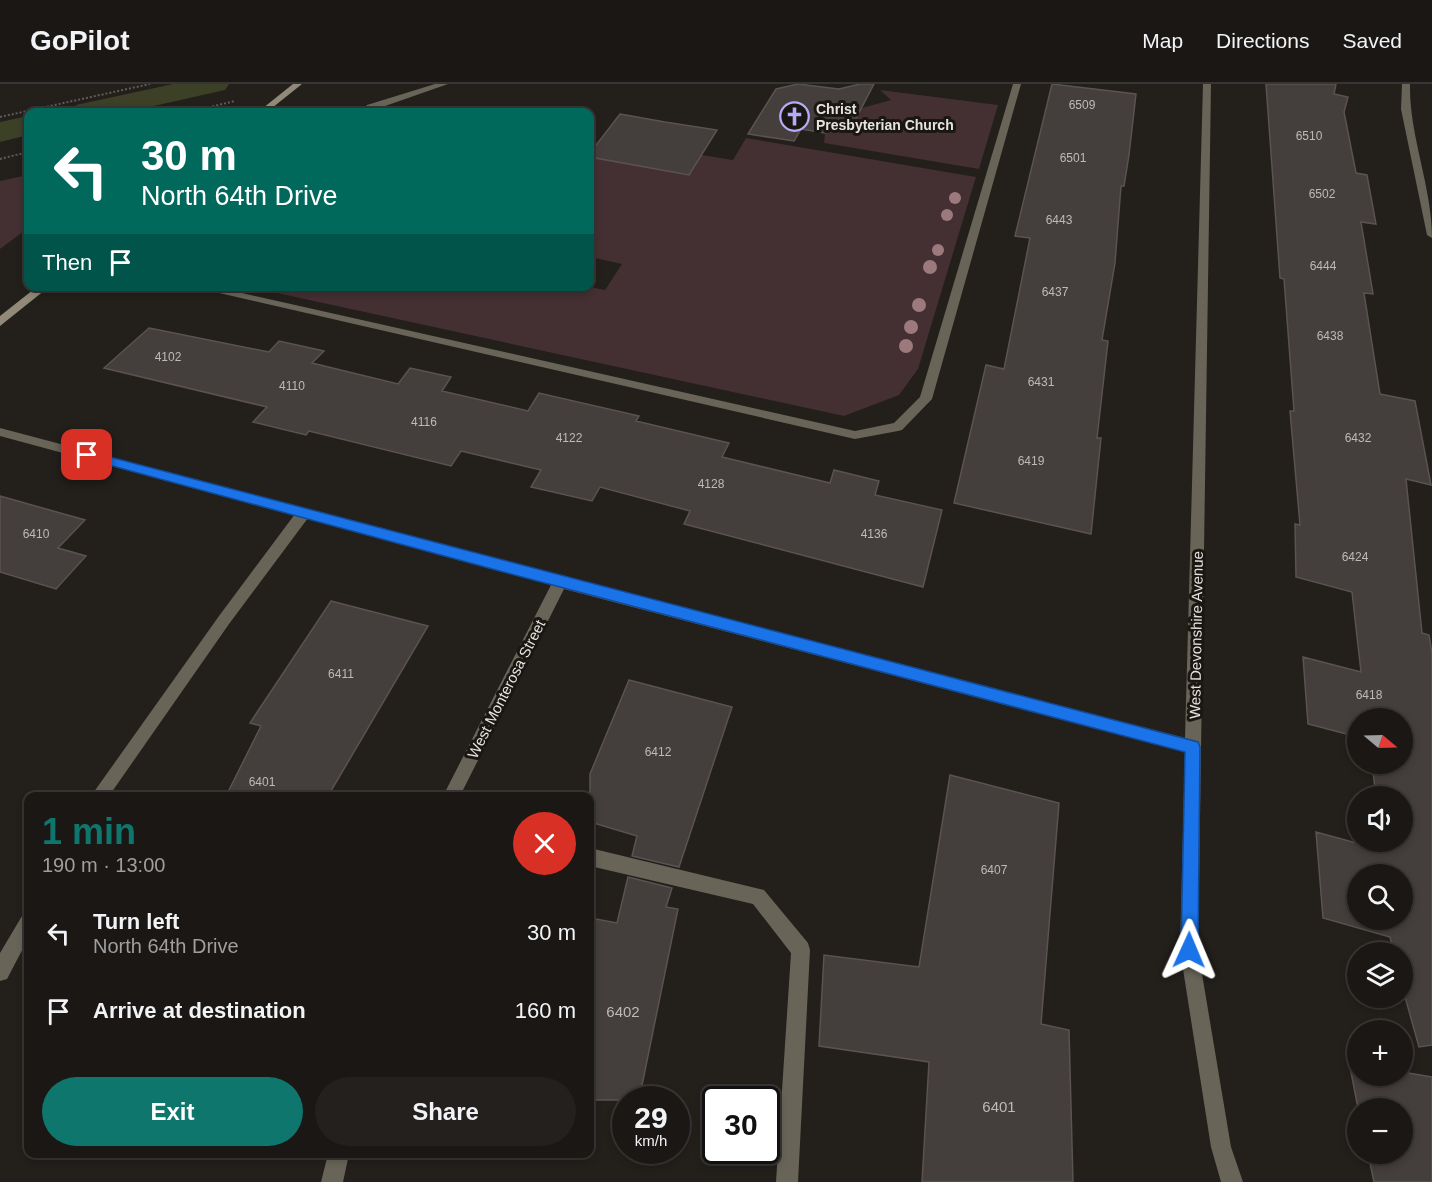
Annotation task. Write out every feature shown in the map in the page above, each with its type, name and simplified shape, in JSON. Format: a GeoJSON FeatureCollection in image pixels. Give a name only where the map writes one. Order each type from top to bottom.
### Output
{"type":"FeatureCollection","features":[{"type":"Feature","properties":{"kind":"main road"},"geometry":{"type":"LineString","coordinates":[[267,108],[296,86]]}},
{"type":"Feature","properties":{"kind":"main road"},"geometry":{"type":"LineString","coordinates":[[0,322],[39,291]]}},
{"type":"Feature","properties":{"kind":"street"},"geometry":{"type":"LineString","coordinates":[[373,108],[444,84]]}},
{"type":"Feature","properties":{"kind":"street"},"geometry":{"type":"LineString","coordinates":[[216,291],[855,435],[898,427],[926,399],[1017,84]]}},
{"type":"Feature","properties":{"kind":"street","name":"West Devonshire Avenue"},"geometry":{"type":"LineString","coordinates":[[1207,84],[1189,950],[1221,1146],[1232,1182]]}},
{"type":"Feature","properties":{"kind":"street"},"geometry":{"type":"LineString","coordinates":[[1406,84],[1405,109],[1432,235]]}},
{"type":"Feature","properties":{"kind":"street"},"geometry":{"type":"LineString","coordinates":[[0,432],[560,582],[1193,747]]}},
{"type":"Feature","properties":{"kind":"street"},"geometry":{"type":"LineString","coordinates":[[102,792],[203,649],[303,514]]}},
{"type":"Feature","properties":{"kind":"street","name":"West Monterosa Street"},"geometry":{"type":"LineString","coordinates":[[453,792],[560,582]]}},
{"type":"Feature","properties":{"kind":"street"},"geometry":{"type":"LineString","coordinates":[[594,858],[758,896],[801,950],[788,1182]]}},
{"type":"Feature","properties":{"kind":"street"},"geometry":{"type":"LineString","coordinates":[[0,972],[24,929]]}},
{"type":"Feature","properties":{"kind":"street"},"geometry":{"type":"LineString","coordinates":[[332,1182],[338,1158]]}},
{"type":"Feature","properties":{"kind":"path"},"geometry":{"type":"LineString","coordinates":[[41,108],[150,84]]}},
{"type":"Feature","properties":{"kind":"path"},"geometry":{"type":"LineString","coordinates":[[206,108],[236,101]]}},
{"type":"Feature","properties":{"kind":"path"},"geometry":{"type":"LineString","coordinates":[[0,117],[24,112]]}},
{"type":"Feature","properties":{"kind":"path"},"geometry":{"type":"LineString","coordinates":[[0,159],[24,153]]}},
{"type":"Feature","properties":{"kind":"shaded area"},"geometry":{"type":"Polygon","coordinates":[[[880,90],[998,105],[979,169],[824,143],[825,133],[852,126],[862,108],[891,100],[880,90]]]}},
{"type":"Feature","properties":{"kind":"shaded area"},"geometry":{"type":"Polygon","coordinates":[[[746,138],[976,177],[918,369],[899,395],[844,416],[267,291],[594,291],[594,288],[605,290],[622,264],[594,258],[594,148],[601,139],[733,160],[746,138]]]}},
{"type":"Feature","properties":{"kind":"shaded area"},"geometry":{"type":"Polygon","coordinates":[[[24,176],[24,231],[0,249],[0,181],[24,176]]]}},
{"type":"Feature","properties":{"kind":"building","name":"Christ Presbyterian Church"},"geometry":{"type":"Polygon","coordinates":[[[798,84],[839,89],[860,84],[874,84],[852,126],[825,133],[801,129],[794,141],[748,134],[776,89],[798,84]]]}},
{"type":"Feature","properties":{"kind":"building"},"geometry":{"type":"Polygon","coordinates":[[[1052,84],[1136,94],[1124,186],[1121,186],[1115,263],[1102,340],[1108,341],[1097,438],[1101,438],[1091,534],[954,503],[986,365],[1004,369],[1030,238],[1015,236],[1052,84]]]}},
{"type":"Feature","properties":{"kind":"building"},"geometry":{"type":"Polygon","coordinates":[[[1266,84],[1336,84],[1334,94],[1348,97],[1344,112],[1356,173],[1367,175],[1376,224],[1361,222],[1373,294],[1364,293],[1380,394],[1415,401],[1431,485],[1406,479],[1422,633],[1429,635],[1432,653],[1432,1045],[1419,1047],[1408,1008],[1413,1008],[1413,942],[1391,942],[1390,937],[1365,930],[1413,930],[1413,864],[1347,864],[1347,925],[1323,918],[1316,832],[1347,840],[1347,852],[1413,852],[1413,786],[1375,786],[1373,774],[1413,774],[1413,708],[1347,708],[1347,734],[1308,724],[1303,657],[1361,672],[1352,592],[1296,577],[1295,524],[1300,525],[1290,411],[1294,411],[1284,279],[1280,278],[1266,84]]]}},
{"type":"Feature","properties":{"kind":"building"},"geometry":{"type":"Polygon","coordinates":[[[620,114],[717,130],[689,175],[594,158],[594,148],[620,114]]]}},
{"type":"Feature","properties":{"kind":"building"},"geometry":{"type":"Polygon","coordinates":[[[149,328],[269,352],[279,341],[324,351],[312,363],[398,384],[410,368],[451,377],[442,391],[528,411],[539,393],[639,416],[636,421],[729,443],[722,457],[830,483],[834,470],[879,481],[875,495],[942,510],[923,587],[684,524],[690,511],[600,487],[592,501],[531,487],[541,470],[461,451],[451,466],[309,431],[306,435],[253,422],[267,407],[104,368],[149,328]]]}},
{"type":"Feature","properties":{"kind":"building"},"geometry":{"type":"Polygon","coordinates":[[[0,496],[85,520],[58,548],[86,556],[56,589],[0,572],[0,496]]]}},
{"type":"Feature","properties":{"kind":"building"},"geometry":{"type":"Polygon","coordinates":[[[331,601],[428,626],[330,792],[228,792],[261,726],[250,723],[331,601]]]}},
{"type":"Feature","properties":{"kind":"building"},"geometry":{"type":"Polygon","coordinates":[[[629,680],[732,707],[679,867],[632,856],[637,836],[594,823],[594,792],[590,792],[590,774],[629,680]]]}},
{"type":"Feature","properties":{"kind":"building"},"geometry":{"type":"Polygon","coordinates":[[[950,775],[1059,803],[1041,1024],[1069,1030],[1073,1182],[922,1182],[929,1062],[819,1046],[824,955],[919,967],[950,775]]]}},
{"type":"Feature","properties":{"kind":"building"},"geometry":{"type":"Polygon","coordinates":[[[628,877],[672,888],[666,907],[678,909],[642,1086],[612,1086],[612,1100],[594,1100],[594,919],[617,923],[628,877]]]}},
{"type":"Feature","properties":{"kind":"building"},"geometry":{"type":"Polygon","coordinates":[[[1413,1074],[1432,1077],[1432,1182],[1374,1182],[1370,1164],[1413,1164],[1413,1098],[1356,1098],[1354,1086],[1413,1086],[1413,1074]]]}},
{"type":"Feature","properties":{"kind":"waterway"},"geometry":{"type":"LineString","coordinates":[[105,108],[214,84]]}},
{"type":"Feature","properties":{"kind":"waterway"},"geometry":{"type":"LineString","coordinates":[[0,132],[24,127]]}},
{"type":"Feature","properties":{"kind":"place","name":"Christ Presbyterian Church"},"geometry":{"type":"Point","coordinates":[795,117]}},
{"type":"Feature","properties":{"kind":"route"},"geometry":{"type":"LineString","coordinates":[[87,455],[496,565],[1193,747],[1189,950]]}}]}
